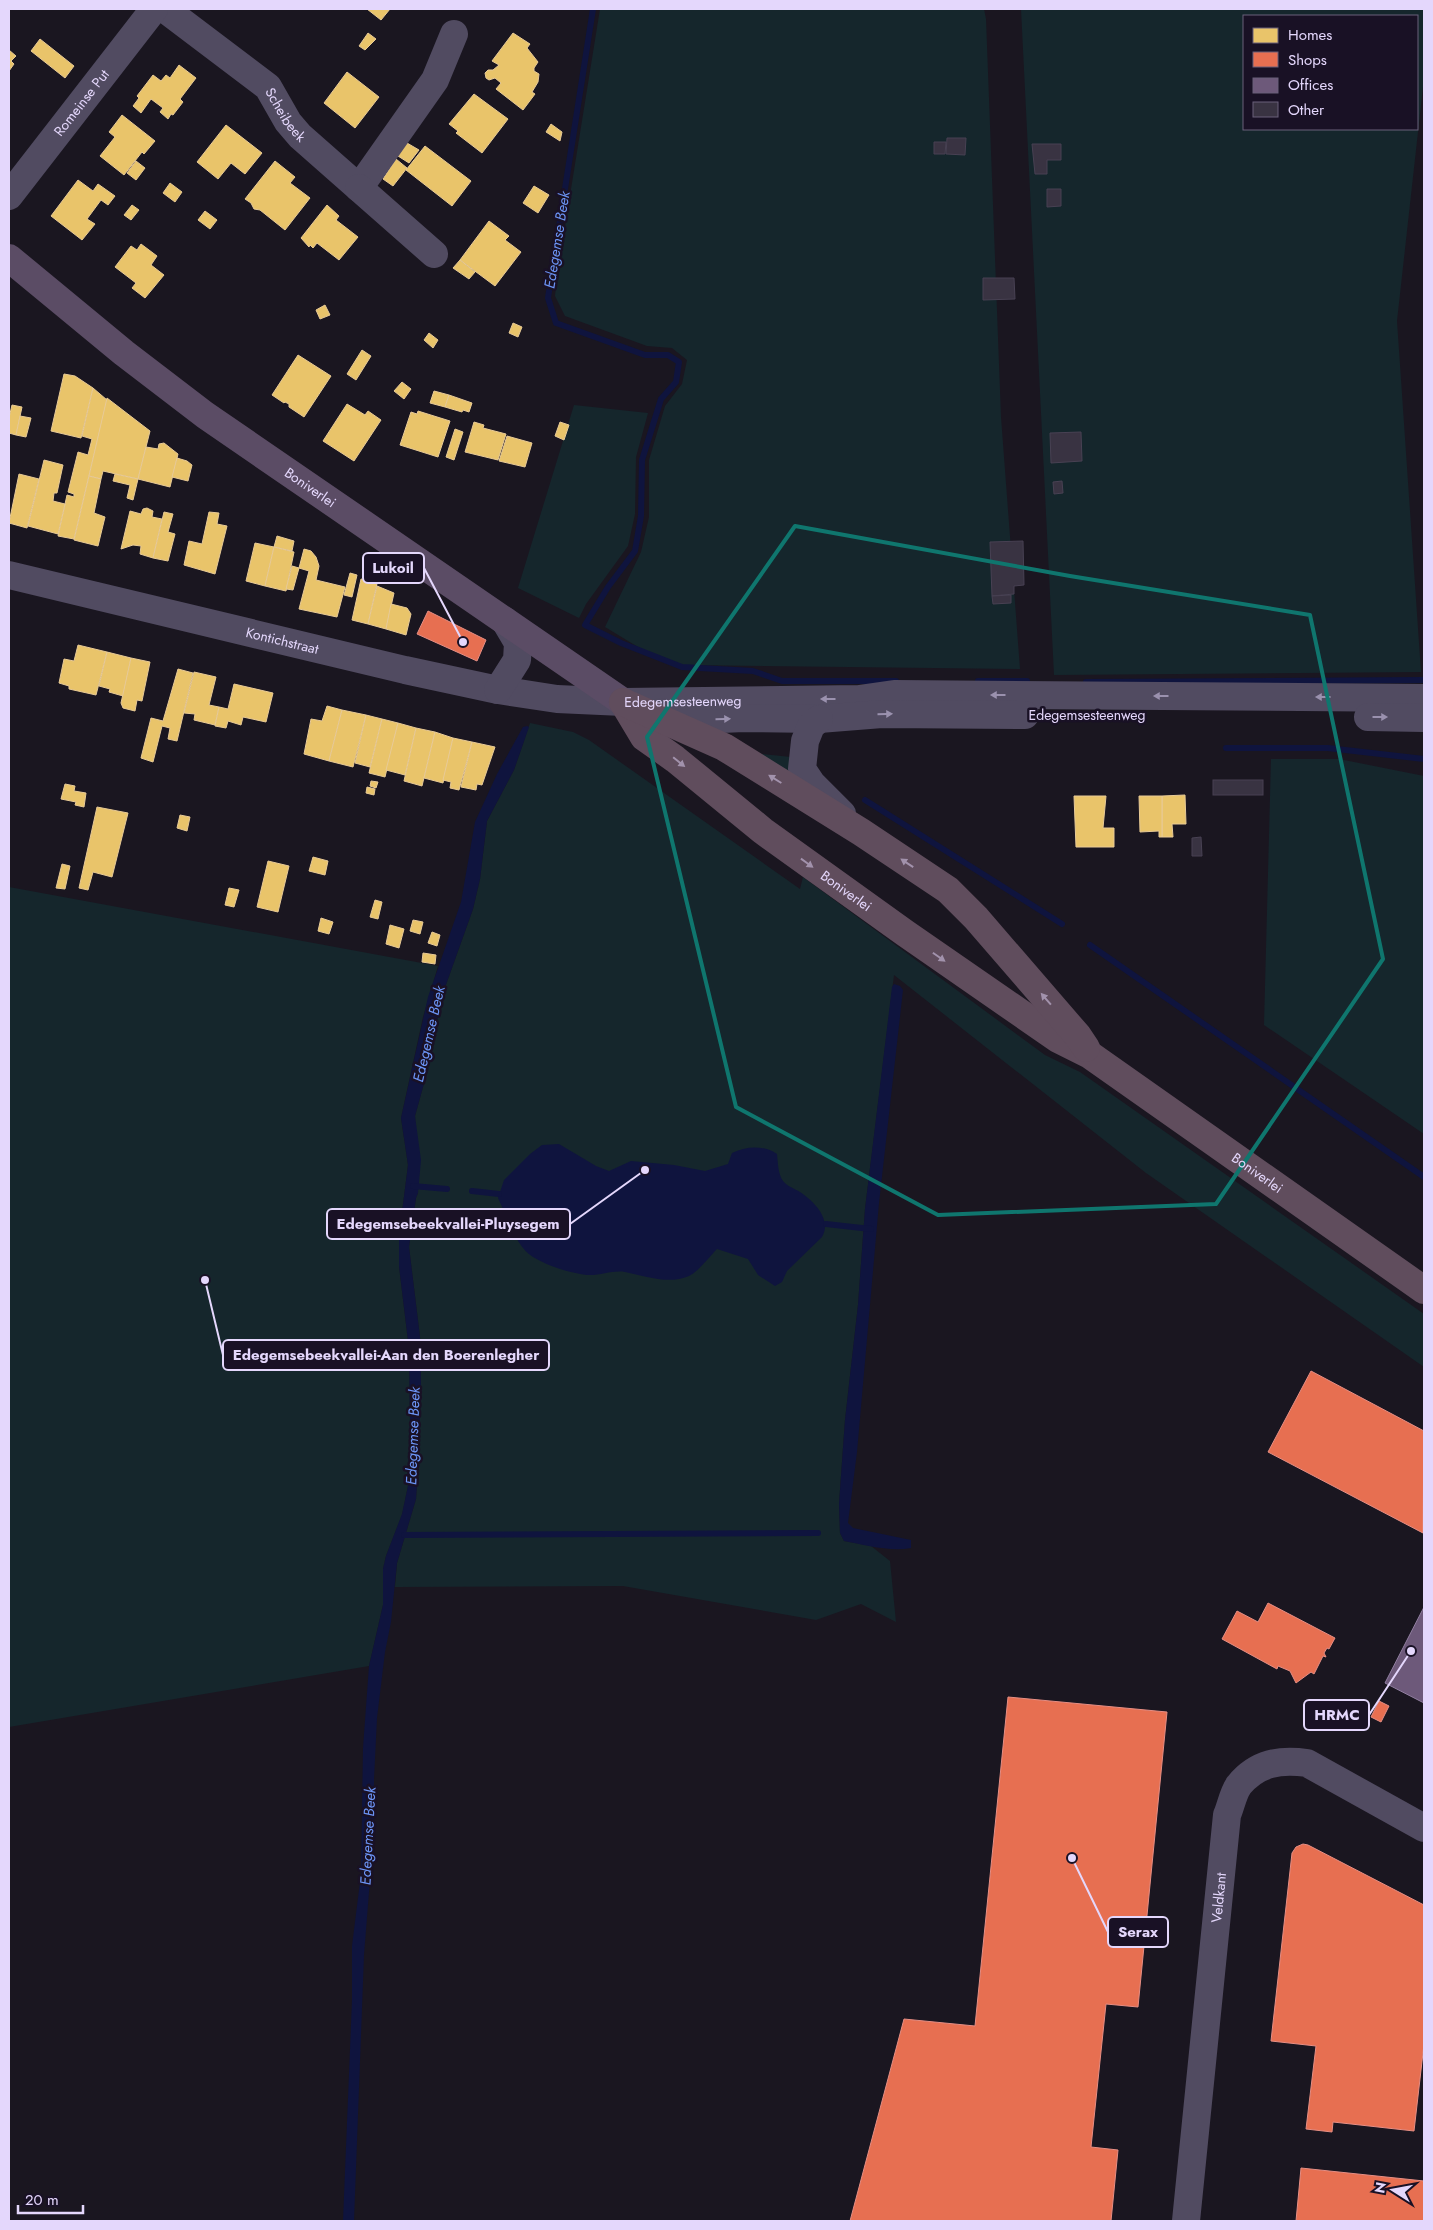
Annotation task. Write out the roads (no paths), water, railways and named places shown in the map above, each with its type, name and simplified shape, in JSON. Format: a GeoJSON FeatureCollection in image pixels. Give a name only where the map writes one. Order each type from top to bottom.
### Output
{"type":"FeatureCollection","features":[{"type":"Feature","properties":{"kind":"highway","name":"Boniverlei"},"geometry":{"type":"LineString","coordinates":[[624,702],[644,737],[675,759],[763,831],[904,933],[1058,1039],[1090,1055],[1424,1290]]}},
{"type":"Feature","properties":{"kind":"highway","name":"Boniverlei"},"geometry":{"type":"LineString","coordinates":[[624,702],[724,747],[861,832],[948,890],[976,918],[1078,1036],[1090,1055]]}},
{"type":"Feature","properties":{"kind":"main road","name":"Boniverlei"},"geometry":{"type":"LineString","coordinates":[[9,258],[124,353],[205,415],[624,702]]}},
{"type":"Feature","properties":{"kind":"street","name":"Romeinse Put"},"geometry":{"type":"LineString","coordinates":[[9,196],[154,9]]}},
{"type":"Feature","properties":{"kind":"street","name":"Scheibeek"},"geometry":{"type":"LineString","coordinates":[[165,9],[268,87],[288,122],[300,136],[434,254]]}},
{"type":"Feature","properties":{"kind":"street"},"geometry":{"type":"LineString","coordinates":[[358,188],[435,80],[454,34]]}},
{"type":"Feature","properties":{"kind":"street","name":"Kontichstraat"},"geometry":{"type":"LineString","coordinates":[[9,575],[396,668],[498,690],[557,699],[624,702]]}},
{"type":"Feature","properties":{"kind":"street"},"geometry":{"type":"LineString","coordinates":[[498,690],[517,660],[518,643],[505,621]]}},
{"type":"Feature","properties":{"kind":"street","name":"Edegemsesteenweg"},"geometry":{"type":"LineString","coordinates":[[624,702],[859,699],[894,694],[1424,698]]}},
{"type":"Feature","properties":{"kind":"street","name":"Kontichstraat"},"geometry":{"type":"LineString","coordinates":[[557,699],[612,717],[644,737]]}},
{"type":"Feature","properties":{"kind":"street","name":"Edegemsesteenweg"},"geometry":{"type":"LineString","coordinates":[[624,702],[698,720],[744,718],[820,719],[882,714],[1424,718]]}},
{"type":"Feature","properties":{"kind":"street","name":"Boniverlei"},"geometry":{"type":"LineString","coordinates":[[820,719],[811,726],[805,741],[802,769],[812,784],[861,832]]}},
{"type":"Feature","properties":{"kind":"street","name":"Veldkant"},"geometry":{"type":"LineString","coordinates":[[1186,2221],[1227,1815],[1239,1786],[1260,1767],[1287,1760],[1307,1763],[1424,1828]]}},
{"type":"Feature","properties":{"kind":"water"},"geometry":{"type":"Polygon","coordinates":[[[523,727],[529,727],[514,770],[487,821],[480,879],[473,909],[443,993],[426,1076],[415,1116],[421,1160],[418,1193],[409,1247],[420,1337],[421,1386],[417,1484],[416,1499],[397,1563],[391,1622],[385,1652],[377,1718],[374,1829],[364,1955],[354,2221],[343,2221],[352,2000],[352,1946],[361,1874],[363,1748],[369,1666],[383,1605],[383,1569],[402,1514],[408,1486],[410,1419],[409,1349],[399,1266],[399,1236],[408,1165],[401,1118],[428,997],[461,902],[475,822],[497,774],[523,727]]]}},
{"type":"Feature","properties":{"kind":"water"},"geometry":{"type":"Polygon","coordinates":[[[894,984],[900,986],[903,990],[879,1203],[857,1452],[848,1523],[853,1528],[911,1540],[911,1548],[903,1549],[878,1548],[844,1541],[840,1533],[839,1504],[865,1209],[892,987],[894,984]]]}},
{"type":"Feature","properties":{"kind":"water"},"geometry":{"type":"Polygon","coordinates":[[[559,1144],[596,1166],[609,1171],[631,1161],[674,1165],[705,1171],[728,1164],[732,1153],[737,1151],[755,1147],[766,1149],[777,1154],[779,1172],[783,1181],[806,1196],[816,1206],[823,1218],[825,1231],[822,1237],[787,1271],[782,1282],[775,1286],[758,1275],[748,1259],[717,1249],[693,1274],[681,1279],[657,1279],[625,1272],[587,1275],[559,1269],[533,1257],[521,1246],[498,1198],[504,1180],[530,1154],[542,1145],[559,1144]]]}},
{"type":"Feature","properties":{"kind":"waterway","name":"Edegemse Beek"},"geometry":{"type":"LineString","coordinates":[[593,9],[548,298],[556,323],[645,355],[668,355],[679,362],[676,382],[661,399],[642,460],[641,516],[635,551],[608,587],[585,625],[621,643],[682,667],[753,671],[782,681],[896,681]]}},
{"type":"Feature","properties":{"kind":"waterway"},"geometry":{"type":"LineString","coordinates":[[1086,682],[1424,680]]}},
{"type":"Feature","properties":{"kind":"waterway"},"geometry":{"type":"LineString","coordinates":[[978,681],[1027,681]]}},
{"type":"Feature","properties":{"kind":"waterway"},"geometry":{"type":"LineString","coordinates":[[1226,748],[1328,748],[1424,759]]}},
{"type":"Feature","properties":{"kind":"waterway"},"geometry":{"type":"LineString","coordinates":[[865,800],[1062,924]]}},
{"type":"Feature","properties":{"kind":"waterway"},"geometry":{"type":"LineString","coordinates":[[1090,945],[1424,1177]]}},
{"type":"Feature","properties":{"kind":"waterway"},"geometry":{"type":"LineString","coordinates":[[413,1186],[447,1189]]}},
{"type":"Feature","properties":{"kind":"waterway"},"geometry":{"type":"LineString","coordinates":[[472,1191],[499,1194]]}},
{"type":"Feature","properties":{"kind":"waterway"},"geometry":{"type":"LineString","coordinates":[[826,1224],[871,1229]]}},
{"type":"Feature","properties":{"kind":"waterway"},"geometry":{"type":"LineString","coordinates":[[404,1535],[818,1533]]}},
{"type":"Feature","properties":{"kind":"place","name":"Lukoil"},"geometry":{"type":"Point","coordinates":[463,642]}},
{"type":"Feature","properties":{"kind":"place","name":"Edegemsebeekvallei-Pluysegem"},"geometry":{"type":"Point","coordinates":[645,1170]}},
{"type":"Feature","properties":{"kind":"place","name":"Edegemsebeekvallei-Aan den Boerenlegher"},"geometry":{"type":"Point","coordinates":[205,1280]}},
{"type":"Feature","properties":{"kind":"place","name":"HRMC"},"geometry":{"type":"Point","coordinates":[1411,1651]}},
{"type":"Feature","properties":{"kind":"place","name":"Serax"},"geometry":{"type":"Point","coordinates":[1072,1858]}}]}
